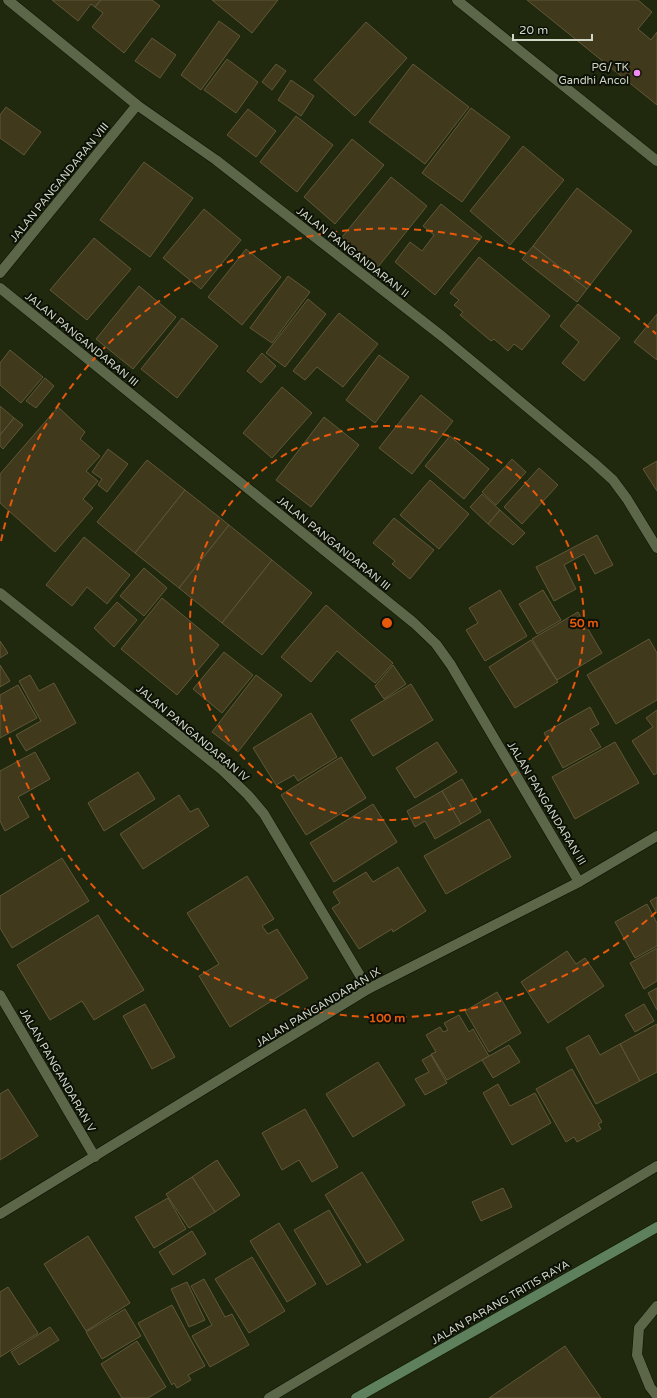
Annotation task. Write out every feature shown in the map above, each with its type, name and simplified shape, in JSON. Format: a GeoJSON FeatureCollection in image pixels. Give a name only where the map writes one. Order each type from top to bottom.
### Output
{"type":"FeatureCollection","features":[{"type":"Feature","properties":{"kind":"street","name":"JALAN PANGANDARAN II"},"geometry":{"type":"LineString","coordinates":[[8,0],[137,105],[216,160],[418,318],[593,462],[618,486],[657,548]]}},
{"type":"Feature","properties":{"kind":"street"},"geometry":{"type":"LineString","coordinates":[[457,0],[657,161]]}},
{"type":"Feature","properties":{"kind":"street","name":"JALAN PANGANDARAN VIII"},"geometry":{"type":"LineString","coordinates":[[0,273],[137,105]]}},
{"type":"Feature","properties":{"kind":"street","name":"JALAN PANGANDARAN III"},"geometry":{"type":"LineString","coordinates":[[0,288],[414,623],[436,644],[451,665],[579,882]]}},
{"type":"Feature","properties":{"kind":"street","name":"JALAN PANGANDARAN IV"},"geometry":{"type":"LineString","coordinates":[[0,593],[221,769],[248,795],[264,814],[368,989]]}},
{"type":"Feature","properties":{"kind":"street","name":"JALAN PANGANDARAN IX"},"geometry":{"type":"LineString","coordinates":[[0,1214],[368,989],[579,882],[657,836]]}},
{"type":"Feature","properties":{"kind":"street","name":"JALAN PANGANDARAN V"},"geometry":{"type":"LineString","coordinates":[[0,995],[95,1157]]}},
{"type":"Feature","properties":{"kind":"street"},"geometry":{"type":"LineString","coordinates":[[269,1398],[657,1166]]}},
{"type":"Feature","properties":{"kind":"street","name":"JALAN PARANG TRITIS RAYA"},"geometry":{"type":"LineString","coordinates":[[356,1398],[656,1230]]}},
{"type":"Feature","properties":{"kind":"street"},"geometry":{"type":"LineString","coordinates":[[657,1306],[639,1328],[637,1355],[650,1387],[657,1396]]}},
{"type":"Feature","properties":{"kind":"building"},"geometry":{"type":"Polygon","coordinates":[[[52,0],[101,0],[95,7],[91,4],[78,21],[52,0]]]}},
{"type":"Feature","properties":{"kind":"building"},"geometry":{"type":"Polygon","coordinates":[[[101,0],[152,0],[160,6],[124,53],[92,27],[103,13],[95,7],[101,0]]]}},
{"type":"Feature","properties":{"kind":"building"},"geometry":{"type":"Polygon","coordinates":[[[212,0],[278,0],[252,33],[212,0]]]}},
{"type":"Feature","properties":{"kind":"building","name":"PG/ TK Gandhi Ancol"},"geometry":{"type":"Polygon","coordinates":[[[527,0],[638,0],[652,12],[638,29],[651,40],[657,32],[657,105],[527,0]]]}},
{"type":"Feature","properties":{"kind":"building"},"geometry":{"type":"Polygon","coordinates":[[[219,21],[240,36],[201,90],[181,75],[219,21]]]}},
{"type":"Feature","properties":{"kind":"building"},"geometry":{"type":"Polygon","coordinates":[[[366,22],[407,58],[355,116],[314,80],[366,22]]]}},
{"type":"Feature","properties":{"kind":"building"},"geometry":{"type":"Polygon","coordinates":[[[152,38],[176,55],[160,78],[135,61],[152,38]]]}},
{"type":"Feature","properties":{"kind":"building"},"geometry":{"type":"Polygon","coordinates":[[[227,59],[258,82],[236,113],[204,90],[227,59]]]}},
{"type":"Feature","properties":{"kind":"building"},"geometry":{"type":"Polygon","coordinates":[[[276,64],[286,71],[272,90],[262,82],[276,64]]]}},
{"type":"Feature","properties":{"kind":"building"},"geometry":{"type":"Polygon","coordinates":[[[413,64],[469,107],[425,164],[369,122],[413,64]]]}},
{"type":"Feature","properties":{"kind":"building"},"geometry":{"type":"Polygon","coordinates":[[[291,80],[314,96],[301,116],[278,100],[291,80]]]}},
{"type":"Feature","properties":{"kind":"building"},"geometry":{"type":"Polygon","coordinates":[[[6,107],[41,132],[24,155],[0,138],[0,115],[6,107]]]}},
{"type":"Feature","properties":{"kind":"building"},"geometry":{"type":"Polygon","coordinates":[[[471,108],[510,137],[462,202],[422,173],[471,108]]]}},
{"type":"Feature","properties":{"kind":"building"},"geometry":{"type":"Polygon","coordinates":[[[248,109],[276,131],[256,157],[227,135],[248,109]]]}},
{"type":"Feature","properties":{"kind":"building"},"geometry":{"type":"Polygon","coordinates":[[[296,116],[333,145],[297,192],[260,162],[296,116]]]}},
{"type":"Feature","properties":{"kind":"building"},"geometry":{"type":"Polygon","coordinates":[[[352,139],[384,165],[335,224],[304,197],[352,139]]]}},
{"type":"Feature","properties":{"kind":"building"},"geometry":{"type":"Polygon","coordinates":[[[523,146],[564,180],[510,245],[470,211],[523,146]]]}},
{"type":"Feature","properties":{"kind":"building"},"geometry":{"type":"Polygon","coordinates":[[[144,162],[193,198],[150,257],[100,220],[144,162]]]}},
{"type":"Feature","properties":{"kind":"building"},"geometry":{"type":"Polygon","coordinates":[[[391,177],[427,206],[378,267],[342,237],[391,177]]]}},
{"type":"Feature","properties":{"kind":"building"},"geometry":{"type":"Polygon","coordinates":[[[577,188],[632,231],[587,289],[533,246],[577,188]]]}},
{"type":"Feature","properties":{"kind":"building"},"geometry":{"type":"Polygon","coordinates":[[[441,204],[482,237],[435,295],[395,262],[410,242],[422,251],[434,235],[423,226],[441,204]]]}},
{"type":"Feature","properties":{"kind":"building"},"geometry":{"type":"Polygon","coordinates":[[[204,209],[241,240],[201,289],[163,258],[204,209]]]}},
{"type":"Feature","properties":{"kind":"building"},"geometry":{"type":"Polygon","coordinates":[[[94,238],[131,269],[87,320],[50,290],[94,238]]]}},
{"type":"Feature","properties":{"kind":"building"},"geometry":{"type":"Polygon","coordinates":[[[533,246],[587,289],[577,302],[522,259],[533,246]]]}},
{"type":"Feature","properties":{"kind":"building"},"geometry":{"type":"Polygon","coordinates":[[[246,249],[281,277],[242,325],[208,297],[246,249]]]}},
{"type":"Feature","properties":{"kind":"building"},"geometry":{"type":"Polygon","coordinates":[[[479,257],[550,316],[522,350],[514,344],[508,351],[494,339],[491,341],[460,315],[463,312],[454,305],[459,300],[450,293],[479,257]]]}},
{"type":"Feature","properties":{"kind":"building"},"geometry":{"type":"Polygon","coordinates":[[[288,276],[310,292],[272,343],[250,328],[288,276]]]}},
{"type":"Feature","properties":{"kind":"building"},"geometry":{"type":"Polygon","coordinates":[[[139,286],[176,317],[133,369],[96,339],[139,286]]]}},
{"type":"Feature","properties":{"kind":"building"},"geometry":{"type":"Polygon","coordinates":[[[308,299],[326,314],[285,367],[266,353],[308,299]]]}},
{"type":"Feature","properties":{"kind":"building"},"geometry":{"type":"Polygon","coordinates":[[[578,304],[620,338],[584,381],[562,363],[579,342],[560,326],[578,304]]]}},
{"type":"Feature","properties":{"kind":"building"},"geometry":{"type":"Polygon","coordinates":[[[339,313],[378,344],[343,387],[317,367],[305,380],[293,371],[339,313]]]}},
{"type":"Feature","properties":{"kind":"building"},"geometry":{"type":"Polygon","coordinates":[[[657,314],[657,360],[634,342],[657,314]]]}},
{"type":"Feature","properties":{"kind":"building"},"geometry":{"type":"Polygon","coordinates":[[[182,318],[218,346],[177,398],[141,369],[182,318]]]}},
{"type":"Feature","properties":{"kind":"building"},"geometry":{"type":"Polygon","coordinates":[[[10,350],[43,377],[21,403],[0,385],[0,363],[10,350]]]}},
{"type":"Feature","properties":{"kind":"building"},"geometry":{"type":"Polygon","coordinates":[[[262,353],[276,366],[261,383],[247,371],[262,353]]]}},
{"type":"Feature","properties":{"kind":"building"},"geometry":{"type":"Polygon","coordinates":[[[379,355],[409,377],[375,423],[346,400],[379,355]]]}},
{"type":"Feature","properties":{"kind":"building"},"geometry":{"type":"Polygon","coordinates":[[[45,378],[54,386],[36,408],[26,401],[45,378]]]}},
{"type":"Feature","properties":{"kind":"building"},"geometry":{"type":"Polygon","coordinates":[[[282,387],[312,413],[272,458],[243,433],[282,387]]]}},
{"type":"Feature","properties":{"kind":"building"},"geometry":{"type":"Polygon","coordinates":[[[421,395],[453,421],[412,474],[379,448],[421,395]]]}},
{"type":"Feature","properties":{"kind":"building"},"geometry":{"type":"Polygon","coordinates":[[[0,406],[14,418],[0,435],[0,406]]]}},
{"type":"Feature","properties":{"kind":"building"},"geometry":{"type":"Polygon","coordinates":[[[58,407],[85,432],[80,439],[100,456],[86,471],[98,481],[83,499],[93,508],[55,552],[0,503],[0,474],[58,407]]]}},
{"type":"Feature","properties":{"kind":"building"},"geometry":{"type":"Polygon","coordinates":[[[324,417],[359,445],[311,507],[276,480],[324,417]]]}},
{"type":"Feature","properties":{"kind":"building"},"geometry":{"type":"Polygon","coordinates":[[[14,418],[23,425],[3,449],[0,446],[0,435],[14,418]]]}},
{"type":"Feature","properties":{"kind":"building"},"geometry":{"type":"Polygon","coordinates":[[[450,436],[489,469],[464,499],[425,466],[450,436]]]}},
{"type":"Feature","properties":{"kind":"building"},"geometry":{"type":"Polygon","coordinates":[[[108,449],[128,464],[107,492],[98,485],[102,479],[92,472],[108,449]]]}},
{"type":"Feature","properties":{"kind":"building"},"geometry":{"type":"Polygon","coordinates":[[[512,459],[526,472],[496,505],[482,492],[512,459]]]}},
{"type":"Feature","properties":{"kind":"building"},"geometry":{"type":"Polygon","coordinates":[[[147,460],[185,490],[135,553],[97,522],[147,460]]]}},
{"type":"Feature","properties":{"kind":"building"},"geometry":{"type":"Polygon","coordinates":[[[657,461],[657,491],[643,469],[657,461]]]}},
{"type":"Feature","properties":{"kind":"building"},"geometry":{"type":"Polygon","coordinates":[[[539,468],[558,485],[522,524],[504,507],[539,468]]]}},
{"type":"Feature","properties":{"kind":"building"},"geometry":{"type":"Polygon","coordinates":[[[430,480],[469,514],[439,549],[400,515],[430,480]]]}},
{"type":"Feature","properties":{"kind":"building"},"geometry":{"type":"Polygon","coordinates":[[[185,490],[229,525],[179,588],[135,553],[185,490]]]}},
{"type":"Feature","properties":{"kind":"building"},"geometry":{"type":"Polygon","coordinates":[[[482,494],[500,510],[488,524],[470,507],[482,494]]]}},
{"type":"Feature","properties":{"kind":"building"},"geometry":{"type":"Polygon","coordinates":[[[500,510],[525,533],[513,545],[488,524],[500,510]]]}},
{"type":"Feature","properties":{"kind":"building"},"geometry":{"type":"Polygon","coordinates":[[[394,518],[434,550],[410,579],[392,564],[395,561],[373,543],[394,518]]]}},
{"type":"Feature","properties":{"kind":"building"},"geometry":{"type":"Polygon","coordinates":[[[229,525],[272,560],[222,623],[179,588],[229,525]]]}},
{"type":"Feature","properties":{"kind":"building"},"geometry":{"type":"Polygon","coordinates":[[[597,535],[613,565],[595,574],[584,554],[564,565],[576,589],[554,601],[536,567],[597,535]]]}},
{"type":"Feature","properties":{"kind":"building"},"geometry":{"type":"Polygon","coordinates":[[[84,537],[130,575],[107,604],[87,587],[72,606],[46,585],[84,537]]]}},
{"type":"Feature","properties":{"kind":"building"},"geometry":{"type":"Polygon","coordinates":[[[272,560],[312,593],[262,655],[222,623],[272,560]]]}},
{"type":"Feature","properties":{"kind":"building"},"geometry":{"type":"Polygon","coordinates":[[[144,568],[167,588],[144,616],[120,596],[144,568]]]}},
{"type":"Feature","properties":{"kind":"building"},"geometry":{"type":"Polygon","coordinates":[[[500,590],[527,636],[485,661],[466,630],[478,623],[469,608],[500,590]]]}},
{"type":"Feature","properties":{"kind":"building"},"geometry":{"type":"Polygon","coordinates":[[[543,590],[561,620],[537,634],[519,604],[543,590]]]}},
{"type":"Feature","properties":{"kind":"building"},"geometry":{"type":"Polygon","coordinates":[[[162,598],[219,645],[177,695],[121,649],[162,598]]]}},
{"type":"Feature","properties":{"kind":"building"},"geometry":{"type":"Polygon","coordinates":[[[117,602],[137,620],[114,647],[94,628],[117,602]]]}},
{"type":"Feature","properties":{"kind":"building"},"geometry":{"type":"Polygon","coordinates":[[[326,605],[393,663],[375,683],[337,651],[311,682],[281,657],[326,605]]]}},
{"type":"Feature","properties":{"kind":"building"},"geometry":{"type":"Polygon","coordinates":[[[578,612],[602,653],[557,680],[532,639],[578,612]]]}},
{"type":"Feature","properties":{"kind":"building"},"geometry":{"type":"Polygon","coordinates":[[[649,639],[657,653],[657,700],[616,724],[587,675],[649,639]]]}},
{"type":"Feature","properties":{"kind":"building"},"geometry":{"type":"Polygon","coordinates":[[[531,640],[558,682],[515,708],[489,667],[531,640]]]}},
{"type":"Feature","properties":{"kind":"building"},"geometry":{"type":"Polygon","coordinates":[[[0,641],[8,653],[0,658],[0,641]]]}},
{"type":"Feature","properties":{"kind":"building"},"geometry":{"type":"Polygon","coordinates":[[[224,652],[253,675],[222,713],[193,689],[224,652]]]}},
{"type":"Feature","properties":{"kind":"building"},"geometry":{"type":"Polygon","coordinates":[[[0,665],[10,681],[0,687],[0,665]]]}},
{"type":"Feature","properties":{"kind":"building"},"geometry":{"type":"Polygon","coordinates":[[[393,665],[406,684],[384,699],[375,686],[393,665]]]}},
{"type":"Feature","properties":{"kind":"building"},"geometry":{"type":"Polygon","coordinates":[[[30,675],[39,691],[54,683],[76,723],[26,751],[16,735],[41,721],[19,681],[30,675]]]}},
{"type":"Feature","properties":{"kind":"building"},"geometry":{"type":"Polygon","coordinates":[[[256,675],[282,695],[238,752],[212,732],[256,675]]]}},
{"type":"Feature","properties":{"kind":"building"},"geometry":{"type":"Polygon","coordinates":[[[411,684],[433,720],[373,756],[351,720],[411,684]]]}},
{"type":"Feature","properties":{"kind":"building"},"geometry":{"type":"Polygon","coordinates":[[[18,685],[37,718],[0,738],[0,695],[18,685]]]}},
{"type":"Feature","properties":{"kind":"building"},"geometry":{"type":"Polygon","coordinates":[[[590,707],[599,724],[590,729],[601,747],[563,768],[544,733],[590,707]]]}},
{"type":"Feature","properties":{"kind":"building"},"geometry":{"type":"Polygon","coordinates":[[[657,710],[657,773],[654,775],[632,741],[653,727],[646,718],[657,710]]]}},
{"type":"Feature","properties":{"kind":"building"},"geometry":{"type":"Polygon","coordinates":[[[311,713],[337,757],[298,781],[294,775],[276,785],[253,748],[311,713]]]}},
{"type":"Feature","properties":{"kind":"building"},"geometry":{"type":"Polygon","coordinates":[[[437,742],[457,772],[415,798],[396,768],[437,742]]]}},
{"type":"Feature","properties":{"kind":"building"},"geometry":{"type":"Polygon","coordinates":[[[615,742],[639,783],[575,819],[552,777],[615,742]]]}},
{"type":"Feature","properties":{"kind":"building"},"geometry":{"type":"Polygon","coordinates":[[[35,752],[50,779],[18,797],[29,817],[5,831],[0,821],[0,771],[35,752]]]}},
{"type":"Feature","properties":{"kind":"building"},"geometry":{"type":"Polygon","coordinates":[[[341,757],[366,798],[306,835],[281,795],[341,757]]]}},
{"type":"Feature","properties":{"kind":"building"},"geometry":{"type":"Polygon","coordinates":[[[138,772],[155,799],[104,831],[88,803],[138,772]]]}},
{"type":"Feature","properties":{"kind":"building"},"geometry":{"type":"Polygon","coordinates":[[[462,779],[481,812],[461,824],[442,791],[462,779]]]}},
{"type":"Feature","properties":{"kind":"building"},"geometry":{"type":"Polygon","coordinates":[[[442,791],[461,824],[435,839],[425,821],[415,827],[407,811],[442,791]]]}},
{"type":"Feature","properties":{"kind":"building"},"geometry":{"type":"Polygon","coordinates":[[[179,795],[190,812],[198,808],[209,826],[143,869],[120,834],[179,795]]]}},
{"type":"Feature","properties":{"kind":"building"},"geometry":{"type":"Polygon","coordinates":[[[373,804],[397,842],[334,882],[310,843],[373,804]]]}},
{"type":"Feature","properties":{"kind":"building"},"geometry":{"type":"Polygon","coordinates":[[[489,819],[511,857],[446,894],[424,856],[489,819]]]}},
{"type":"Feature","properties":{"kind":"building"},"geometry":{"type":"Polygon","coordinates":[[[62,858],[89,901],[12,948],[0,928],[0,896],[62,858]]]}},
{"type":"Feature","properties":{"kind":"building"},"geometry":{"type":"Polygon","coordinates":[[[398,867],[426,911],[393,932],[392,929],[359,949],[332,908],[340,903],[333,892],[366,872],[373,882],[398,867]]]}},
{"type":"Feature","properties":{"kind":"building"},"geometry":{"type":"Polygon","coordinates":[[[247,876],[274,919],[262,926],[268,934],[277,929],[308,978],[230,1027],[199,976],[219,964],[187,913],[247,876]]]}},
{"type":"Feature","properties":{"kind":"building"},"geometry":{"type":"Polygon","coordinates":[[[657,897],[657,913],[650,901],[657,897]]]}},
{"type":"Feature","properties":{"kind":"building"},"geometry":{"type":"Polygon","coordinates":[[[647,904],[657,923],[657,946],[635,958],[615,922],[647,904]]]}},
{"type":"Feature","properties":{"kind":"building"},"geometry":{"type":"Polygon","coordinates":[[[98,915],[144,990],[94,1020],[82,1001],[50,1020],[17,965],[98,915]]]}},
{"type":"Feature","properties":{"kind":"building"},"geometry":{"type":"Polygon","coordinates":[[[657,948],[657,981],[644,989],[630,963],[657,948]]]}},
{"type":"Feature","properties":{"kind":"building"},"geometry":{"type":"Polygon","coordinates":[[[567,951],[576,964],[585,958],[604,986],[548,1023],[521,982],[567,951]]]}},
{"type":"Feature","properties":{"kind":"building"},"geometry":{"type":"Polygon","coordinates":[[[657,988],[657,1010],[648,993],[657,988]]]}},
{"type":"Feature","properties":{"kind":"building"},"geometry":{"type":"Polygon","coordinates":[[[497,992],[521,1033],[489,1052],[465,1011],[497,992]]]}},
{"type":"Feature","properties":{"kind":"building"},"geometry":{"type":"Polygon","coordinates":[[[145,1004],[175,1057],[152,1069],[123,1016],[145,1004]]]}},
{"type":"Feature","properties":{"kind":"building"},"geometry":{"type":"Polygon","coordinates":[[[644,1004],[654,1021],[635,1032],[625,1015],[644,1004]]]}},
{"type":"Feature","properties":{"kind":"building"},"geometry":{"type":"Polygon","coordinates":[[[459,1015],[469,1032],[473,1029],[489,1056],[447,1080],[431,1054],[436,1052],[426,1035],[440,1027],[443,1032],[448,1030],[444,1023],[459,1015]]]}},
{"type":"Feature","properties":{"kind":"building"},"geometry":{"type":"Polygon","coordinates":[[[657,1024],[657,1072],[640,1081],[620,1044],[657,1024]]]}},
{"type":"Feature","properties":{"kind":"building"},"geometry":{"type":"Polygon","coordinates":[[[589,1035],[600,1055],[620,1044],[640,1081],[596,1104],[566,1048],[589,1035]]]}},
{"type":"Feature","properties":{"kind":"building"},"geometry":{"type":"Polygon","coordinates":[[[509,1045],[520,1062],[493,1078],[482,1060],[509,1045]]]}},
{"type":"Feature","properties":{"kind":"building"},"geometry":{"type":"Polygon","coordinates":[[[431,1055],[447,1083],[425,1095],[415,1079],[429,1072],[422,1060],[431,1055]]]}},
{"type":"Feature","properties":{"kind":"building"},"geometry":{"type":"Polygon","coordinates":[[[378,1062],[405,1105],[353,1137],[326,1094],[378,1062]]]}},
{"type":"Feature","properties":{"kind":"building"},"geometry":{"type":"Polygon","coordinates":[[[572,1069],[602,1122],[598,1124],[601,1129],[577,1142],[574,1137],[566,1142],[536,1089],[572,1069]]]}},
{"type":"Feature","properties":{"kind":"building"},"geometry":{"type":"Polygon","coordinates":[[[498,1084],[510,1106],[535,1093],[551,1123],[512,1145],[483,1093],[498,1084]]]}},
{"type":"Feature","properties":{"kind":"building"},"geometry":{"type":"Polygon","coordinates":[[[8,1089],[38,1136],[0,1160],[0,1094],[8,1089]]]}},
{"type":"Feature","properties":{"kind":"building"},"geometry":{"type":"Polygon","coordinates":[[[305,1109],[338,1167],[312,1182],[299,1160],[282,1170],[262,1133],[305,1109]]]}},
{"type":"Feature","properties":{"kind":"building"},"geometry":{"type":"Polygon","coordinates":[[[217,1160],[240,1195],[215,1212],[192,1177],[217,1160]]]}},
{"type":"Feature","properties":{"kind":"building"},"geometry":{"type":"Polygon","coordinates":[[[362,1172],[404,1240],[367,1263],[325,1195],[362,1172]]]}},
{"type":"Feature","properties":{"kind":"building"},"geometry":{"type":"Polygon","coordinates":[[[192,1177],[215,1212],[189,1228],[166,1194],[192,1177]]]}},
{"type":"Feature","properties":{"kind":"building"},"geometry":{"type":"Polygon","coordinates":[[[503,1188],[512,1207],[481,1221],[472,1202],[503,1188]]]}},
{"type":"Feature","properties":{"kind":"building"},"geometry":{"type":"Polygon","coordinates":[[[168,1198],[186,1229],[154,1248],[135,1217],[168,1198]]]}},
{"type":"Feature","properties":{"kind":"building"},"geometry":{"type":"Polygon","coordinates":[[[329,1210],[361,1265],[327,1285],[294,1230],[329,1210]]]}},
{"type":"Feature","properties":{"kind":"building"},"geometry":{"type":"Polygon","coordinates":[[[279,1223],[316,1284],[287,1302],[250,1241],[279,1223]]]}},
{"type":"Feature","properties":{"kind":"building"},"geometry":{"type":"Polygon","coordinates":[[[192,1231],[206,1254],[173,1275],[159,1252],[192,1231]]]}},
{"type":"Feature","properties":{"kind":"building"},"geometry":{"type":"Polygon","coordinates":[[[88,1236],[130,1303],[86,1331],[44,1264],[88,1236]]]}},
{"type":"Feature","properties":{"kind":"building"},"geometry":{"type":"Polygon","coordinates":[[[252,1257],[285,1311],[249,1333],[215,1279],[252,1257]]]}},
{"type":"Feature","properties":{"kind":"building"},"geometry":{"type":"Polygon","coordinates":[[[204,1279],[225,1317],[232,1314],[249,1345],[210,1367],[192,1336],[212,1325],[191,1286],[204,1279]]]}},
{"type":"Feature","properties":{"kind":"building"},"geometry":{"type":"Polygon","coordinates":[[[187,1282],[205,1320],[189,1327],[171,1289],[187,1282]]]}},
{"type":"Feature","properties":{"kind":"building"},"geometry":{"type":"Polygon","coordinates":[[[8,1287],[38,1333],[0,1357],[0,1292],[8,1287]]]}},
{"type":"Feature","properties":{"kind":"building"},"geometry":{"type":"Polygon","coordinates":[[[172,1305],[205,1366],[188,1375],[191,1380],[177,1388],[174,1383],[172,1385],[138,1323],[172,1305]]]}},
{"type":"Feature","properties":{"kind":"building"},"geometry":{"type":"Polygon","coordinates":[[[125,1309],[141,1336],[102,1359],[86,1332],[125,1309]]]}},
{"type":"Feature","properties":{"kind":"building"},"geometry":{"type":"Polygon","coordinates":[[[50,1327],[59,1340],[19,1365],[11,1352],[50,1327]]]}},
{"type":"Feature","properties":{"kind":"building"},"geometry":{"type":"Polygon","coordinates":[[[137,1341],[166,1387],[148,1398],[122,1398],[101,1364],[137,1341]]]}},
{"type":"Feature","properties":{"kind":"building"},"geometry":{"type":"Polygon","coordinates":[[[565,1346],[601,1398],[489,1398],[565,1346]]]}},
{"type":"Feature","properties":{"kind":"place","name":"PG/ TK Gandhi Ancol"},"geometry":{"type":"Point","coordinates":[637,73]}}]}
